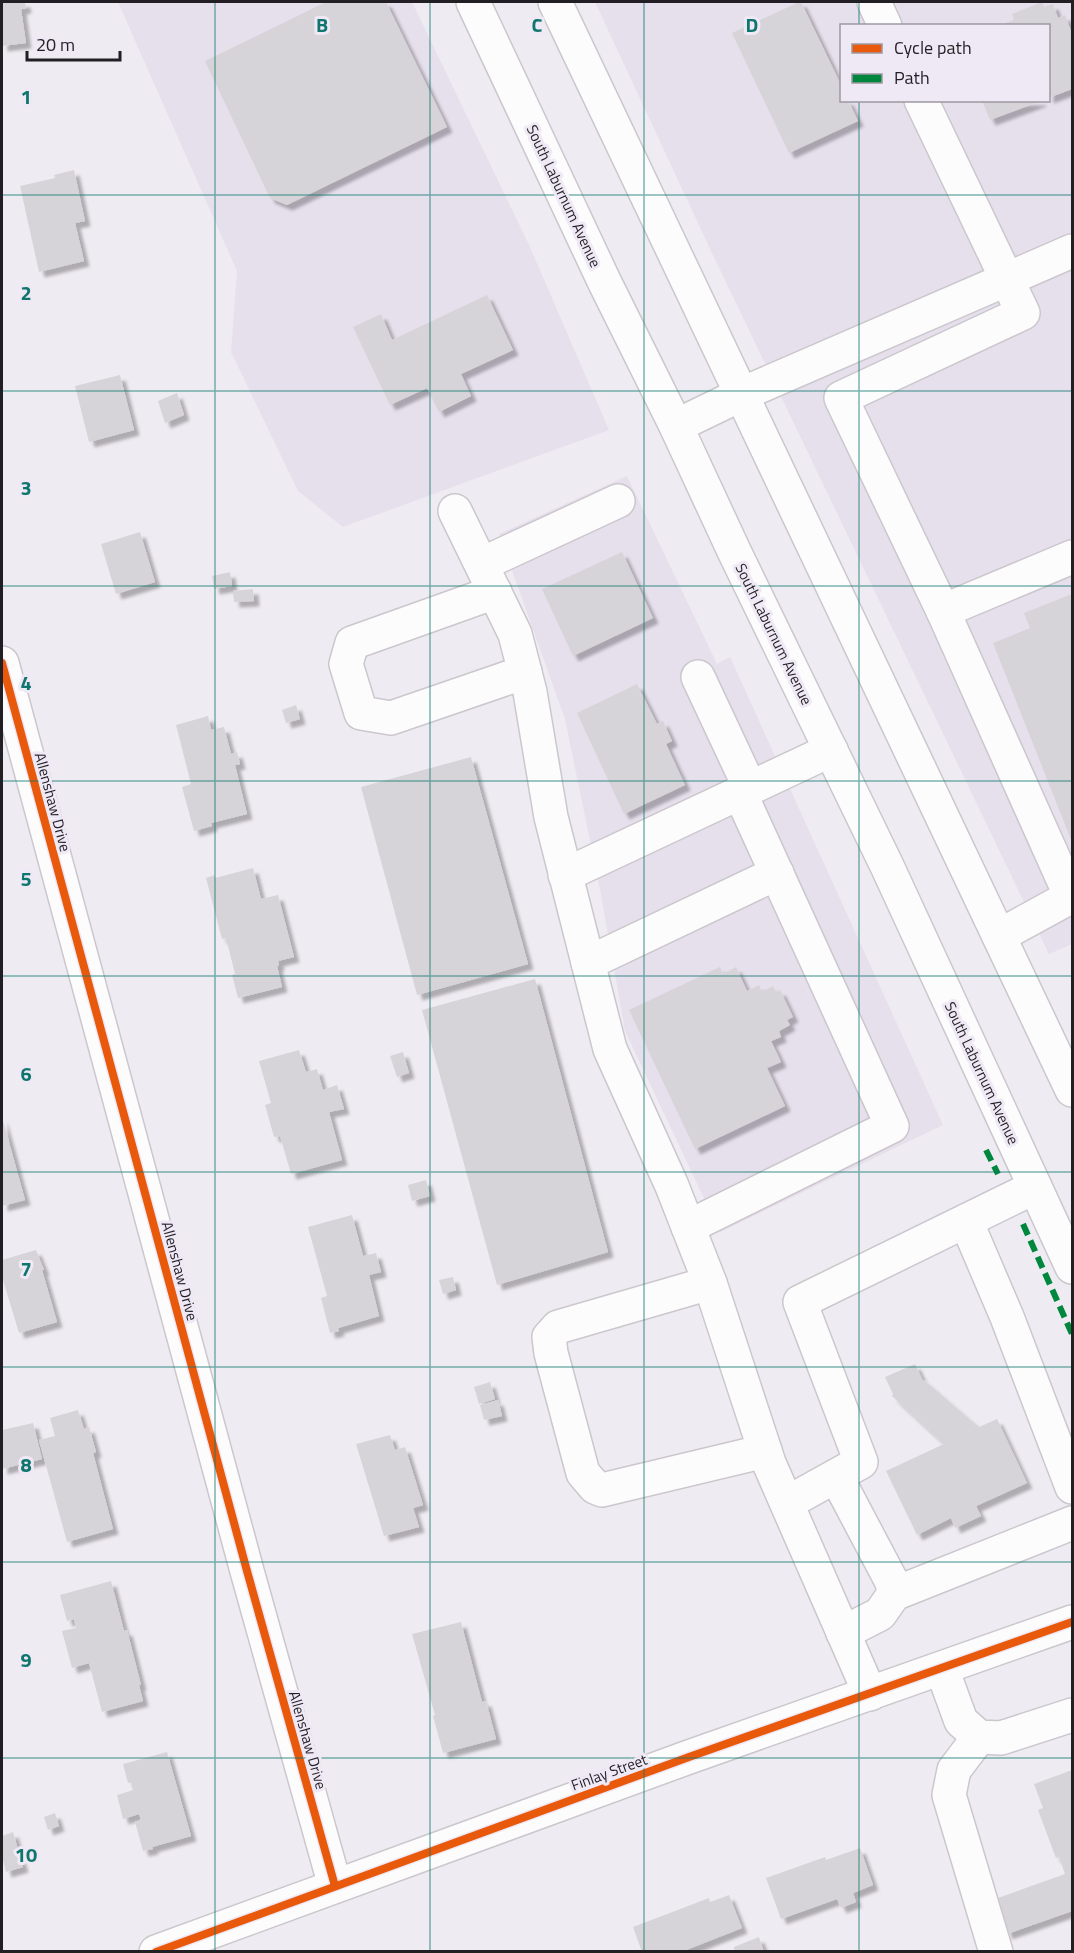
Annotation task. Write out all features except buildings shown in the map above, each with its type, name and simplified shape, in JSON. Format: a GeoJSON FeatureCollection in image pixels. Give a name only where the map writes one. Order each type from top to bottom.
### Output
{"type":"FeatureCollection","features":[{"type":"Feature","properties":{"kind":"main road","name":"South Laburnum Avenue"},"geometry":{"type":"LineString","coordinates":[[473,2],[604,281],[887,867],[1072,1267]]}},
{"type":"Feature","properties":{"kind":"main road"},"geometry":{"type":"LineString","coordinates":[[555,2],[1072,1090]]}},
{"type":"Feature","properties":{"kind":"main road"},"geometry":{"type":"LineString","coordinates":[[874,2],[884,24]]}},
{"type":"Feature","properties":{"kind":"main road"},"geometry":{"type":"LineString","coordinates":[[922,102],[1023,313],[841,398],[943,611],[1072,896],[999,936]]}},
{"type":"Feature","properties":{"kind":"main road"},"geometry":{"type":"LineString","coordinates":[[676,426],[742,394],[1072,251]]}},
{"type":"Feature","properties":{"kind":"main road"},"geometry":{"type":"LineString","coordinates":[[525,672],[391,718],[361,712],[346,664],[352,643],[488,578],[618,501]]}},
{"type":"Feature","properties":{"kind":"main road"},"geometry":{"type":"LineString","coordinates":[[455,511],[515,634],[530,692],[551,818],[610,1049],[669,1178],[710,1283],[765,1451],[870,1694]]}},
{"type":"Feature","properties":{"kind":"main road"},"geometry":{"type":"LineString","coordinates":[[943,611],[1072,557]]}},
{"type":"Feature","properties":{"kind":"main road","name":"Allenshaw Drive"},"geometry":{"type":"LineString","coordinates":[[2,663],[250,1582],[335,1886]]}},
{"type":"Feature","properties":{"kind":"main road"},"geometry":{"type":"LineString","coordinates":[[688,1227],[892,1126],[777,873],[698,677]]}},
{"type":"Feature","properties":{"kind":"main road"},"geometry":{"type":"LineString","coordinates":[[565,875],[831,750]]}},
{"type":"Feature","properties":{"kind":"main road"},"geometry":{"type":"LineString","coordinates":[[588,963],[777,873]]}},
{"type":"Feature","properties":{"kind":"main road"},"geometry":{"type":"LineString","coordinates":[[787,1503],[861,1462],[800,1302],[1035,1187]]}},
{"type":"Feature","properties":{"kind":"main road"},"geometry":{"type":"LineString","coordinates":[[966,1221],[1007,1317],[1072,1487]]}},
{"type":"Feature","properties":{"kind":"main road"},"geometry":{"type":"LineString","coordinates":[[710,1283],[558,1327],[549,1337],[551,1353],[583,1473],[595,1487],[602,1490],[765,1451]]}},
{"type":"Feature","properties":{"kind":"main road"},"geometry":{"type":"LineString","coordinates":[[836,1476],[892,1582],[894,1594]]}},
{"type":"Feature","properties":{"kind":"main road"},"geometry":{"type":"LineString","coordinates":[[843,1633],[880,1614],[894,1594],[1072,1523]]}},
{"type":"Feature","properties":{"kind":"main road","name":"Finlay Street"},"geometry":{"type":"LineString","coordinates":[[156,1952],[211,1942],[335,1886],[689,1757],[1072,1622]]}},
{"type":"Feature","properties":{"kind":"main road"},"geometry":{"type":"LineString","coordinates":[[942,1669],[961,1721],[980,1737],[1001,1738],[1072,1715]]}},
{"type":"Feature","properties":{"kind":"main road"},"geometry":{"type":"LineString","coordinates":[[980,1737],[954,1770],[949,1795],[996,1952]]}},
{"type":"Feature","properties":{"kind":"shaded area"},"geometry":{"type":"Polygon","coordinates":[[[118,2],[412,2],[529,245],[609,430],[343,527],[298,491],[231,352],[237,271],[118,2]]]}},
{"type":"Feature","properties":{"kind":"shaded area"},"geometry":{"type":"Polygon","coordinates":[[[595,2],[1072,2],[1072,944],[1049,954],[711,251],[595,2]]]}},
{"type":"Feature","properties":{"kind":"shaded area"},"geometry":{"type":"Polygon","coordinates":[[[627,476],[717,664],[730,657],[943,1125],[720,1232],[625,1031],[600,889],[565,719],[499,534],[627,476]]]}},
{"type":"Feature","properties":{"kind":"marked path"},"geometry":{"type":"LineString","coordinates":[[986,1150],[998,1174]]}},
{"type":"Feature","properties":{"kind":"marked path"},"geometry":{"type":"LineString","coordinates":[[1023,1224],[1072,1334]]}},
{"type":"Feature","properties":{"kind":"cycle path"},"geometry":{"type":"LineString","coordinates":[[2,663],[247,1571],[335,1886]]}},
{"type":"Feature","properties":{"kind":"cycle path"},"geometry":{"type":"LineString","coordinates":[[156,1952],[689,1757],[1072,1622]]}}]}
